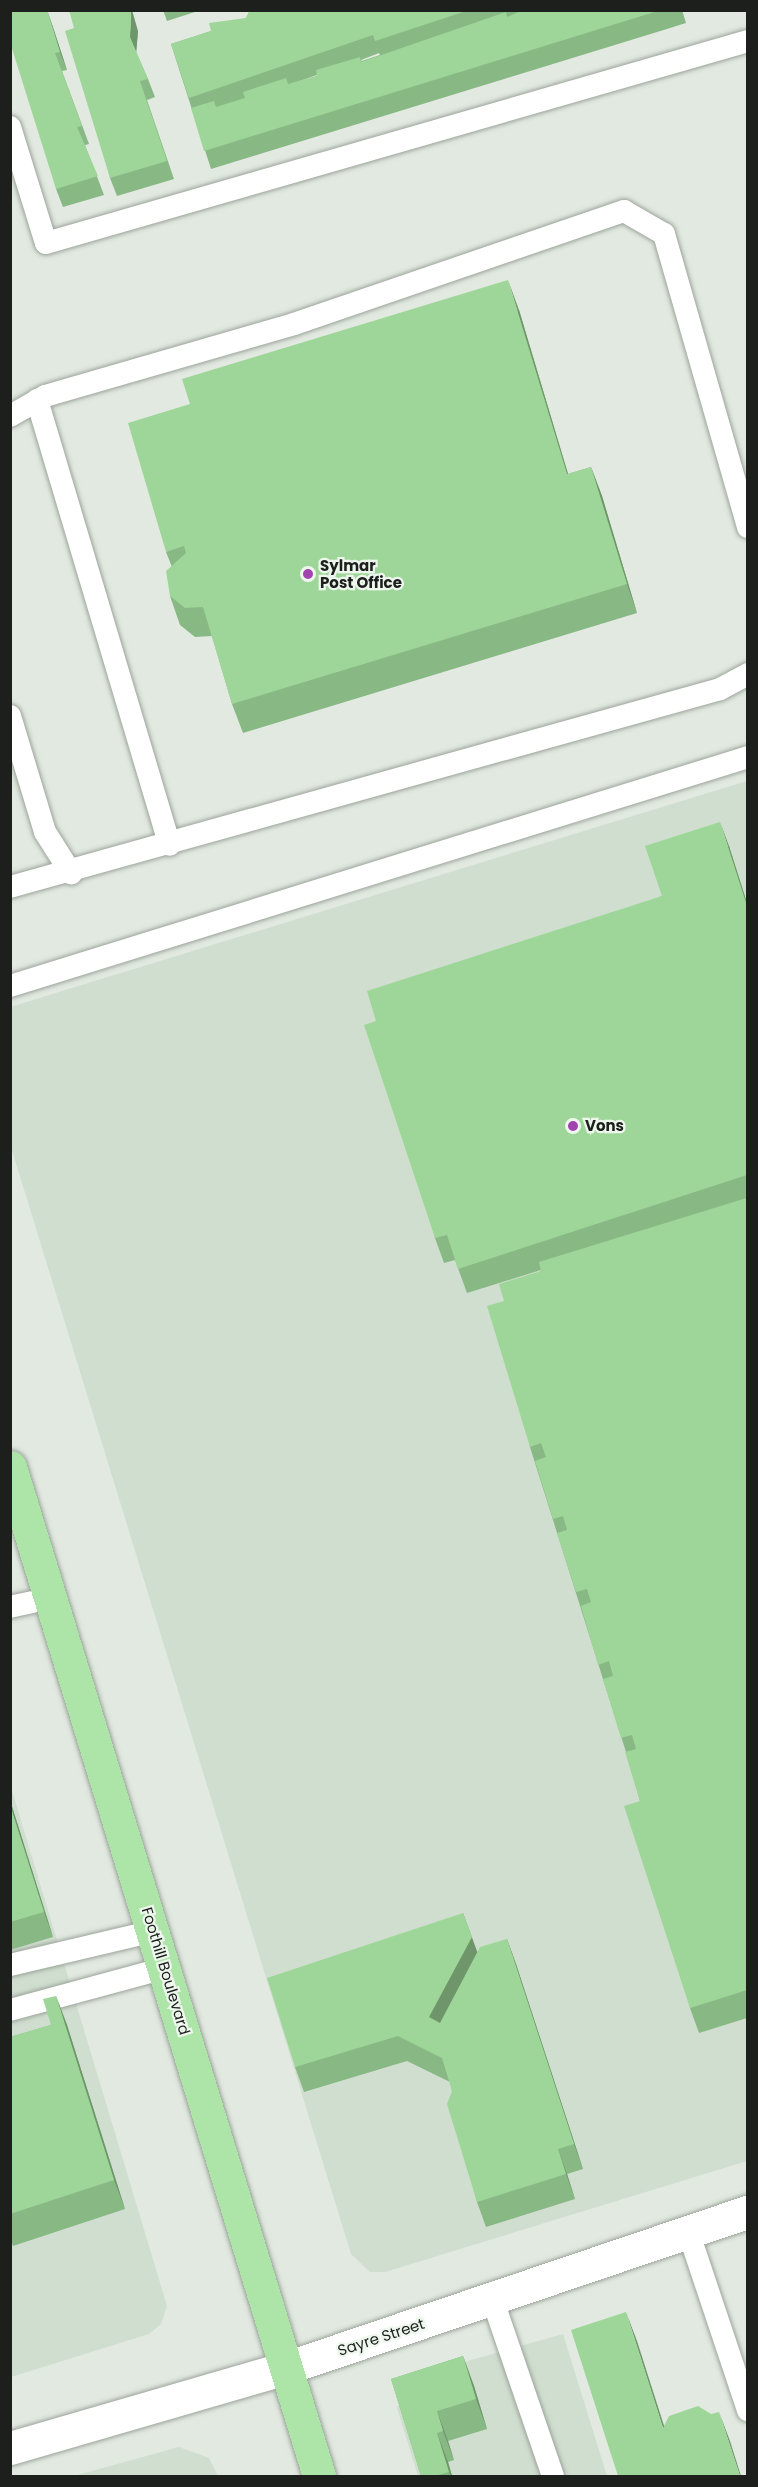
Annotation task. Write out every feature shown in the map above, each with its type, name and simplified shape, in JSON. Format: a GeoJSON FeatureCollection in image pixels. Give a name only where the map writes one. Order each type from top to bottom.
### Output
{"type":"FeatureCollection","features":[{"type":"Feature","properties":{"kind":"main road","name":"Foothill Boulevard"},"geometry":{"type":"LineString","coordinates":[[10,1467],[154,1931],[319,2476]]}},
{"type":"Feature","properties":{"kind":"street","name":"Sayre Street"},"geometry":{"type":"LineString","coordinates":[[10,2448],[286,2368],[493,2301],[747,2212]]}},
{"type":"Feature","properties":{"kind":"lane"},"geometry":{"type":"LineString","coordinates":[[10,127],[46,243],[747,41]]}},
{"type":"Feature","properties":{"kind":"lane"},"geometry":{"type":"LineString","coordinates":[[10,416],[37,400],[294,324],[624,211],[664,234],[747,527]]}},
{"type":"Feature","properties":{"kind":"lane"},"geometry":{"type":"LineString","coordinates":[[37,400],[170,844]]}},
{"type":"Feature","properties":{"kind":"lane"},"geometry":{"type":"LineString","coordinates":[[10,887],[71,873],[720,689],[747,674]]}},
{"type":"Feature","properties":{"kind":"lane"},"geometry":{"type":"LineString","coordinates":[[10,716],[45,832],[71,873]]}},
{"type":"Feature","properties":{"kind":"lane"},"geometry":{"type":"LineString","coordinates":[[10,986],[747,757]]}},
{"type":"Feature","properties":{"kind":"lane"},"geometry":{"type":"LineString","coordinates":[[10,1607],[51,1598]]}},
{"type":"Feature","properties":{"kind":"lane"},"geometry":{"type":"LineString","coordinates":[[10,1965],[154,1931]]}},
{"type":"Feature","properties":{"kind":"lane"},"geometry":{"type":"LineString","coordinates":[[10,2010],[165,1968]]}},
{"type":"Feature","properties":{"kind":"lane"},"geometry":{"type":"LineString","coordinates":[[689,2234],[747,2410]]}},
{"type":"Feature","properties":{"kind":"lane"},"geometry":{"type":"LineString","coordinates":[[493,2301],[553,2476]]}},
{"type":"Feature","properties":{"kind":"shaded area"},"geometry":{"type":"Polygon","coordinates":[[[747,781],[747,2161],[385,2272],[370,2272],[351,2254],[11,1147],[10,1007],[747,781]]]}},
{"type":"Feature","properties":{"kind":"shaded area"},"geometry":{"type":"Polygon","coordinates":[[[10,1784],[167,2306],[161,2324],[149,2334],[11,2377],[10,1784]]]}},
{"type":"Feature","properties":{"kind":"shaded area"},"geometry":{"type":"Polygon","coordinates":[[[563,2334],[607,2476],[418,2476],[397,2408],[415,2376],[563,2334]]]}},
{"type":"Feature","properties":{"kind":"shaded area"},"geometry":{"type":"Polygon","coordinates":[[[179,2447],[209,2458],[218,2476],[74,2476],[179,2447]]]}},
{"type":"Feature","properties":{"kind":"building"},"geometry":{"type":"Polygon","coordinates":[[[10,10],[47,10],[60,52],[55,53],[82,126],[77,127],[98,176],[56,189],[10,42],[10,10]]]}},
{"type":"Feature","properties":{"kind":"building"},"geometry":{"type":"Polygon","coordinates":[[[69,10],[131,10],[130,37],[148,79],[140,81],[167,161],[110,178],[65,31],[74,28],[69,10]]]}},
{"type":"Feature","properties":{"kind":"building"},"geometry":{"type":"Polygon","coordinates":[[[250,10],[469,10],[375,41],[373,35],[189,98],[171,44],[211,31],[209,23],[246,18],[250,10]]]}},
{"type":"Feature","properties":{"kind":"building"},"geometry":{"type":"Polygon","coordinates":[[[523,10],[661,10],[204,151],[191,108],[214,101],[216,107],[245,98],[243,92],[286,78],[288,84],[317,76],[316,70],[360,57],[361,62],[506,12],[507,17],[523,10]]]}},
{"type":"Feature","properties":{"kind":"building"},"geometry":{"type":"Polygon","coordinates":[[[508,280],[567,474],[591,467],[627,584],[232,704],[203,607],[185,608],[170,596],[166,571],[186,553],[184,546],[166,552],[128,423],[190,404],[182,379],[508,280]]]}},
{"type":"Feature","properties":{"kind":"building","name":"Vons"},"geometry":{"type":"Polygon","coordinates":[[[720,822],[747,906],[747,1175],[458,1269],[447,1235],[435,1238],[364,1025],[376,1021],[367,991],[662,896],[645,846],[720,822]]]}},
{"type":"Feature","properties":{"kind":"building"},"geometry":{"type":"Polygon","coordinates":[[[747,1198],[747,1990],[690,2008],[624,1806],[640,1801],[625,1752],[636,1749],[632,1735],[621,1738],[603,1679],[613,1676],[609,1661],[598,1665],[581,1606],[591,1602],[587,1589],[576,1592],[557,1533],[567,1530],[563,1516],[553,1519],[535,1461],[546,1457],[541,1443],[530,1447],[487,1306],[504,1301],[499,1284],[541,1271],[539,1262],[747,1198]]]}},
{"type":"Feature","properties":{"kind":"building"},"geometry":{"type":"Polygon","coordinates":[[[10,1805],[44,1912],[10,1922],[10,1805]]]}},
{"type":"Feature","properties":{"kind":"building"},"geometry":{"type":"Polygon","coordinates":[[[463,1913],[472,1937],[429,2017],[440,2023],[480,1947],[507,1939],[574,2144],[558,2149],[566,2174],[477,2202],[447,2104],[452,2091],[442,2058],[398,2036],[295,2067],[267,1978],[463,1913]]]}},
{"type":"Feature","properties":{"kind":"building"},"geometry":{"type":"Polygon","coordinates":[[[56,1996],[114,2180],[10,2214],[10,2037],[51,2025],[43,1999],[56,1996]]]}},
{"type":"Feature","properties":{"kind":"building"},"geometry":{"type":"Polygon","coordinates":[[[626,2312],[663,2428],[669,2416],[698,2406],[711,2414],[719,2412],[740,2476],[618,2476],[571,2330],[626,2312]]]}},
{"type":"Feature","properties":{"kind":"building"},"geometry":{"type":"Polygon","coordinates":[[[463,2356],[476,2399],[437,2411],[443,2431],[437,2433],[449,2472],[434,2476],[421,2476],[391,2379],[463,2356]]]}},
{"type":"Feature","properties":{"kind":"place","name":"Sylmar Post Office"},"geometry":{"type":"Point","coordinates":[308,574]}},
{"type":"Feature","properties":{"kind":"place","name":"Vons"},"geometry":{"type":"Point","coordinates":[573,1126]}}]}
